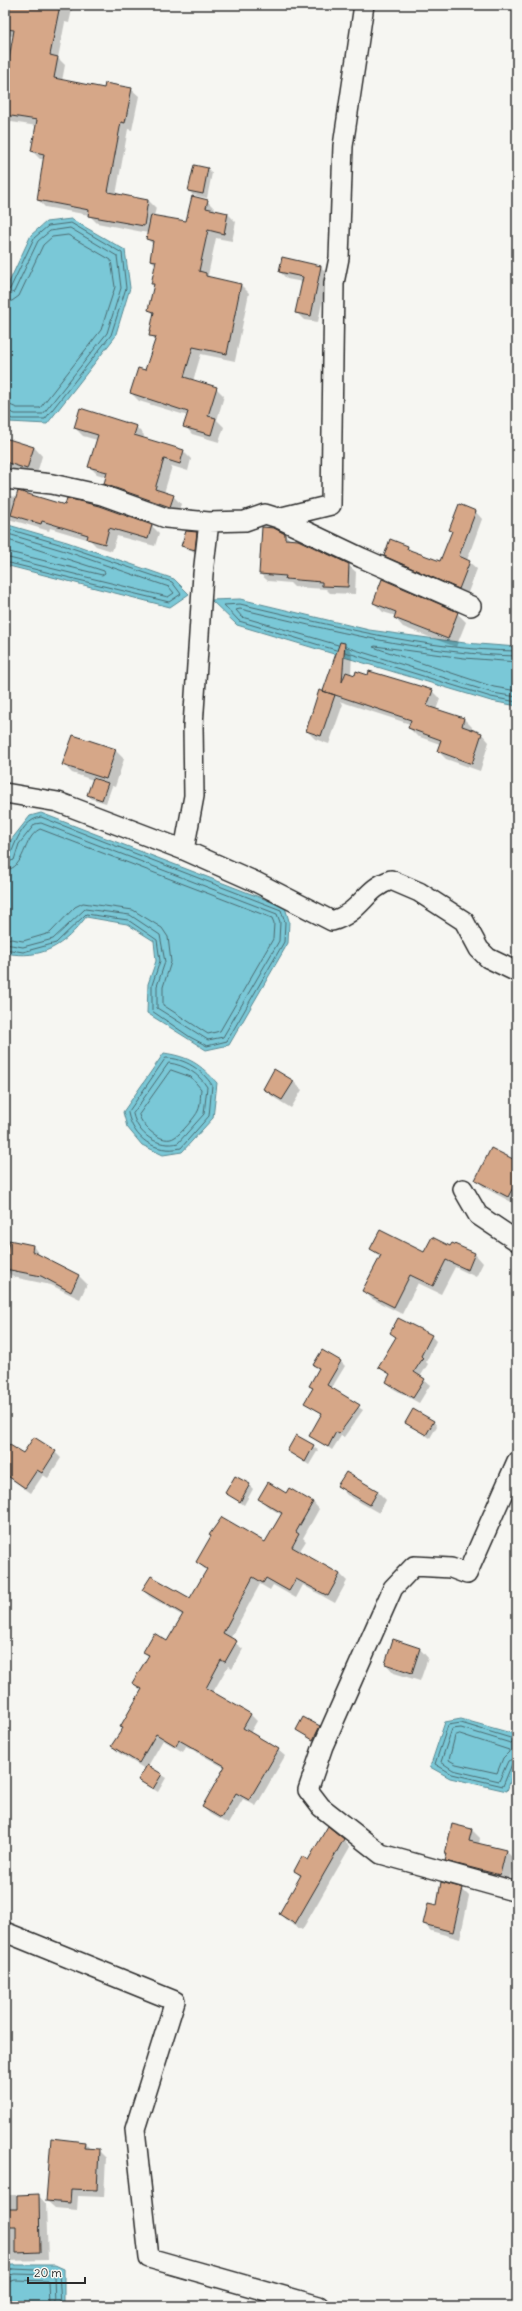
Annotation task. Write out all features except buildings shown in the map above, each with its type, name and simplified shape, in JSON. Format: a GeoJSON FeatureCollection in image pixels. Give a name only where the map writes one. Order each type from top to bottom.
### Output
{"type":"FeatureCollection","features":[{"type":"Feature","properties":{"kind":"street"},"geometry":{"type":"LineString","coordinates":[[278,518],[331,505],[334,283],[339,258],[343,146],[364,5]]}},
{"type":"Feature","properties":{"kind":"street"},"geometry":{"type":"LineString","coordinates":[[5,479],[52,484],[102,495],[166,518],[209,522],[245,521],[265,514],[278,518],[355,555],[471,606]]}},
{"type":"Feature","properties":{"kind":"street"},"geometry":{"type":"LineString","coordinates":[[184,850],[194,796],[193,726],[203,574],[209,522]]}},
{"type":"Feature","properties":{"kind":"street"},"geometry":{"type":"LineString","coordinates":[[5,793],[58,802],[184,850],[256,882],[332,921],[346,916],[380,884],[391,880],[419,892],[464,921],[479,948],[488,958],[517,972]]}},
{"type":"Feature","properties":{"kind":"street"},"geometry":{"type":"LineString","coordinates":[[463,1189],[478,1215],[517,1241]]}},
{"type":"Feature","properties":{"kind":"street"},"geometry":{"type":"LineString","coordinates":[[517,1461],[467,1574],[451,1568],[414,1566],[393,1588],[323,1746],[308,1790],[321,1807],[381,1854],[517,1892]]}},
{"type":"Feature","properties":{"kind":"street"},"geometry":{"type":"LineString","coordinates":[[5,1932],[176,2001],[135,2129],[150,2258],[319,2306]]}},
{"type":"Feature","properties":{"kind":"water"},"geometry":{"type":"Polygon","coordinates":[[[71,219],[125,250],[130,288],[115,337],[47,424],[9,422],[5,416],[5,291],[31,235],[46,222],[71,219]]]}},
{"type":"Feature","properties":{"kind":"water"},"geometry":{"type":"Polygon","coordinates":[[[5,524],[67,542],[174,579],[189,594],[170,607],[5,565],[5,524]]]}},
{"type":"Feature","properties":{"kind":"water"},"geometry":{"type":"Polygon","coordinates":[[[240,599],[369,630],[465,643],[517,647],[517,706],[491,701],[237,625],[211,600],[240,599]]]}},
{"type":"Feature","properties":{"kind":"water"},"geometry":{"type":"Polygon","coordinates":[[[41,813],[285,907],[289,921],[288,943],[229,1045],[206,1050],[147,1013],[148,984],[156,961],[154,941],[127,924],[86,917],[69,936],[51,948],[30,954],[18,955],[5,953],[5,861],[11,840],[30,816],[41,813]]]}},
{"type":"Feature","properties":{"kind":"water"},"geometry":{"type":"Polygon","coordinates":[[[164,1053],[194,1062],[217,1083],[213,1118],[182,1152],[163,1155],[142,1145],[127,1127],[123,1112],[164,1053]]]}},
{"type":"Feature","properties":{"kind":"water"},"geometry":{"type":"Polygon","coordinates":[[[461,1719],[511,1733],[517,1737],[517,1761],[507,1791],[450,1778],[430,1767],[445,1722],[461,1719]]]}},
{"type":"Feature","properties":{"kind":"water"},"geometry":{"type":"Polygon","coordinates":[[[11,2265],[55,2265],[64,2269],[64,2306],[6,2306],[5,2268],[11,2265]]]}}]}
